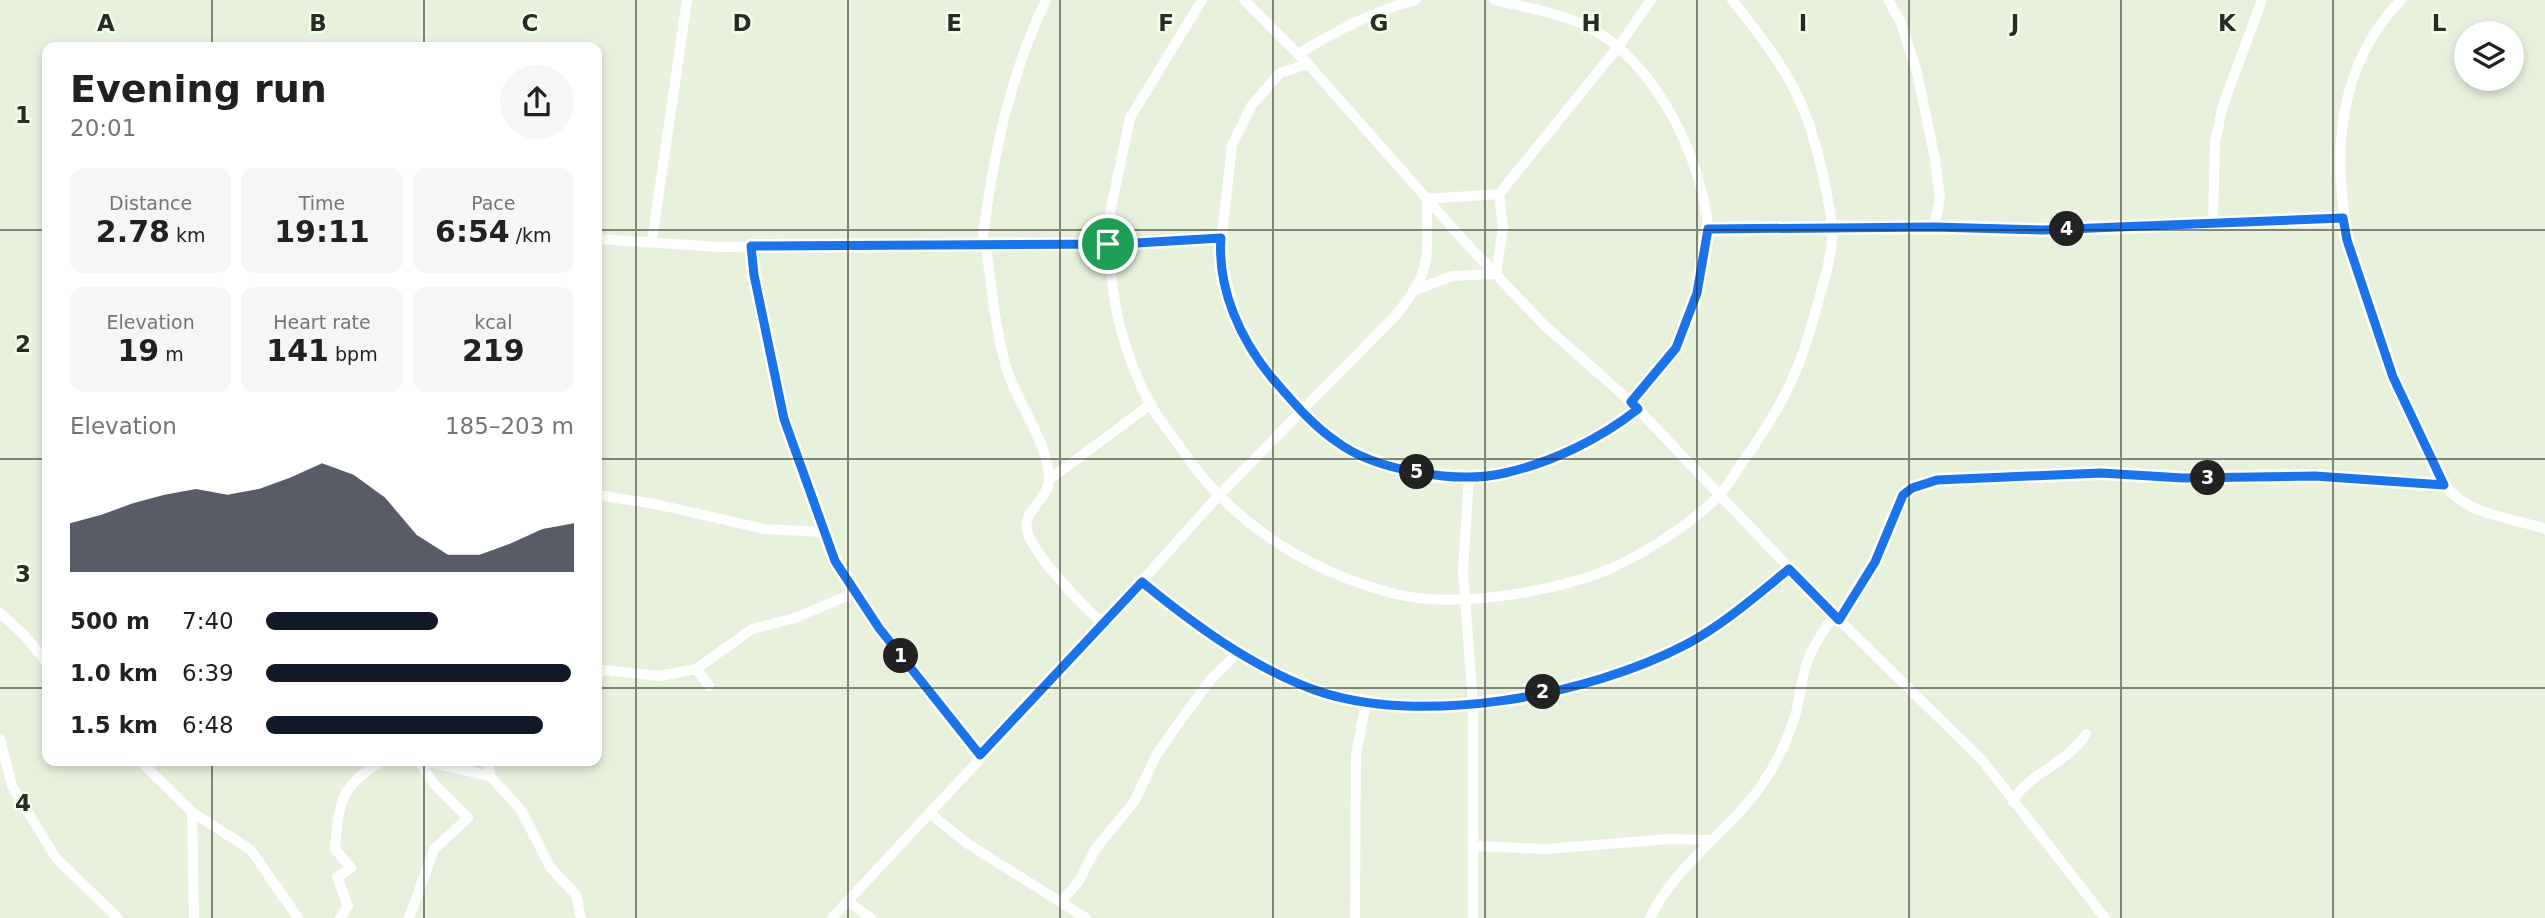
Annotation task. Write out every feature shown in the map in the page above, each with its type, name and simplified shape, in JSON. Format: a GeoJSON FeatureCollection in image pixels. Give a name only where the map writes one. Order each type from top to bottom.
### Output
{"type":"FeatureCollection","features":[{"type":"Feature","properties":{"kind":"street"},"geometry":{"type":"LineString","coordinates":[[652,241],[687,0]]}},
{"type":"Feature","properties":{"kind":"street"},"geometry":{"type":"LineString","coordinates":[[1046,0],[1026,44],[1005,116],[991,172],[984,245],[1007,368],[1045,460],[1049,479],[1043,495],[1026,519],[1026,530],[1032,543],[1103,624]]}},
{"type":"Feature","properties":{"kind":"street"},"geometry":{"type":"LineString","coordinates":[[1202,0],[1130,118],[1110,213],[1109,272],[1135,370],[1151,404],[1190,463],[1218,496],[1251,527],[1332,572],[1398,595],[1434,599],[1538,589],[1589,577],[1638,554],[1721,493],[1771,423],[1803,358],[1832,229],[1810,126],[1793,87],[1763,38],[1732,0]]}},
{"type":"Feature","properties":{"kind":"street"},"geometry":{"type":"LineString","coordinates":[[1244,0],[1308,64],[1427,199],[1544,325],[1634,406],[1721,493],[1789,569],[1982,760],[2012,802],[2105,918]]}},
{"type":"Feature","properties":{"kind":"street"},"geometry":{"type":"LineString","coordinates":[[1298,54],[1349,24],[1416,0]]}},
{"type":"Feature","properties":{"kind":"street"},"geometry":{"type":"LineString","coordinates":[[1308,64],[1280,74],[1251,106],[1232,145],[1220,253],[1225,284],[1238,327],[1266,370],[1300,410],[1338,443],[1373,462],[1413,471],[1469,477],[1504,474],[1541,462],[1610,431],[1634,406],[1676,348],[1697,293],[1708,229],[1693,160],[1685,140],[1650,84],[1618,47],[1592,29],[1558,13],[1494,0]]}},
{"type":"Feature","properties":{"kind":"street"},"geometry":{"type":"LineString","coordinates":[[1496,274],[1503,227],[1499,194],[1618,47],[1651,0]]}},
{"type":"Feature","properties":{"kind":"street"},"geometry":{"type":"LineString","coordinates":[[1888,0],[1901,23],[1917,72],[1936,159],[1940,198],[1934,227]]}},
{"type":"Feature","properties":{"kind":"street"},"geometry":{"type":"LineString","coordinates":[[2213,223],[2215,142],[2224,105],[2262,0]]}},
{"type":"Feature","properties":{"kind":"street"},"geometry":{"type":"LineString","coordinates":[[2401,0],[2374,33],[2346,108],[2339,163],[2347,240],[2393,377],[2444,485],[2462,502],[2493,515],[2545,529]]}},
{"type":"Feature","properties":{"kind":"street"},"geometry":{"type":"LineString","coordinates":[[1427,199],[1499,194]]}},
{"type":"Feature","properties":{"kind":"street"},"geometry":{"type":"LineString","coordinates":[[832,918],[1218,496],[1300,410],[1353,360],[1418,289],[1427,263],[1427,199]]}},
{"type":"Feature","properties":{"kind":"street"},"geometry":{"type":"LineString","coordinates":[[1708,229],[1934,227],[2043,230],[2343,218]]}},
{"type":"Feature","properties":{"kind":"street"},"geometry":{"type":"LineString","coordinates":[[602,239],[652,241],[683,246],[751,246],[1110,244],[1221,238]]}},
{"type":"Feature","properties":{"kind":"street"},"geometry":{"type":"LineString","coordinates":[[751,246],[754,275],[784,419],[835,561],[854,593],[980,755]]}},
{"type":"Feature","properties":{"kind":"street"},"geometry":{"type":"LineString","coordinates":[[1418,289],[1452,276],[1496,274]]}},
{"type":"Feature","properties":{"kind":"street"},"geometry":{"type":"LineString","coordinates":[[1049,479],[1151,404]]}},
{"type":"Feature","properties":{"kind":"street"},"geometry":{"type":"LineString","coordinates":[[1650,918],[1669,886],[1710,840],[1730,825],[1768,776],[1796,711],[1807,663],[1819,637],[1837,617],[1875,562],[1903,495],[1912,488],[1937,480],[2101,473],[2183,478],[2315,476],[2444,485]]}},
{"type":"Feature","properties":{"kind":"street"},"geometry":{"type":"LineString","coordinates":[[1469,477],[1463,571],[1473,704],[1473,918]]}},
{"type":"Feature","properties":{"kind":"street"},"geometry":{"type":"LineString","coordinates":[[602,496],[655,504],[764,529],[824,532]]}},
{"type":"Feature","properties":{"kind":"street"},"geometry":{"type":"LineString","coordinates":[[1142,582],[1173,607],[1271,670],[1313,689],[1366,702],[1408,707],[1473,704],[1567,689],[1644,664],[1715,627],[1789,569]]}},
{"type":"Feature","properties":{"kind":"street"},"geometry":{"type":"LineString","coordinates":[[602,671],[659,676],[696,668],[752,629],[795,618],[854,593]]}},
{"type":"Feature","properties":{"kind":"street"},"geometry":{"type":"LineString","coordinates":[[0,613],[25,636],[42,657]]}},
{"type":"Feature","properties":{"kind":"street"},"geometry":{"type":"LineString","coordinates":[[1061,902],[1079,881],[1096,848],[1135,802],[1157,754],[1185,714],[1212,678],[1240,651]]}},
{"type":"Feature","properties":{"kind":"street"},"geometry":{"type":"LineString","coordinates":[[696,668],[709,686]]}},
{"type":"Feature","properties":{"kind":"street"},"geometry":{"type":"LineString","coordinates":[[1355,918],[1356,755],[1366,702]]}},
{"type":"Feature","properties":{"kind":"street"},"geometry":{"type":"LineString","coordinates":[[2012,802],[2018,790],[2062,761],[2086,734]]}},
{"type":"Feature","properties":{"kind":"street"},"geometry":{"type":"LineString","coordinates":[[0,739],[12,786],[56,858],[118,918]]}},
{"type":"Feature","properties":{"kind":"street"},"geometry":{"type":"LineString","coordinates":[[145,766],[192,812],[251,850],[298,918]]}},
{"type":"Feature","properties":{"kind":"street"},"geometry":{"type":"LineString","coordinates":[[340,918],[348,906],[337,877],[351,869],[335,849],[339,805],[359,774],[374,766]]}},
{"type":"Feature","properties":{"kind":"street"},"geometry":{"type":"LineString","coordinates":[[409,918],[434,849],[468,818],[433,784],[424,766]]}},
{"type":"Feature","properties":{"kind":"street"},"geometry":{"type":"LineString","coordinates":[[445,766],[490,776]]}},
{"type":"Feature","properties":{"kind":"street"},"geometry":{"type":"LineString","coordinates":[[489,766],[490,776],[521,810],[550,867],[576,895],[581,918]]}},
{"type":"Feature","properties":{"kind":"street"},"geometry":{"type":"LineString","coordinates":[[192,812],[194,918]]}},
{"type":"Feature","properties":{"kind":"street"},"geometry":{"type":"LineString","coordinates":[[929,813],[968,844],[1086,918]]}},
{"type":"Feature","properties":{"kind":"street"},"geometry":{"type":"LineString","coordinates":[[1475,846],[1546,849],[1671,839],[1710,840]]}},
{"type":"Feature","properties":{"kind":"street"},"geometry":{"type":"LineString","coordinates":[[847,901],[871,918]]}},
{"type":"Feature","properties":{"kind":"route"},"geometry":{"type":"LineString","coordinates":[[2343,218],[2347,240],[2393,377],[2444,485],[2315,476],[2183,478],[2101,473],[1937,480],[1912,488],[1903,495],[1875,562],[1839,620],[1789,569],[1715,627],[1688,644],[1644,664],[1567,689],[1452,707],[1408,707],[1366,702],[1313,689],[1271,670],[1210,633],[1142,582],[1047,687],[980,755],[879,628],[835,561],[784,419],[754,275],[751,246],[1108,244],[1221,238],[1220,253],[1225,284],[1238,327],[1266,370],[1300,410],[1338,443],[1373,462],[1413,471],[1469,477],[1504,474],[1541,462],[1610,431],[1638,409],[1631,402],[1676,348],[1697,293],[1708,229],[1934,227],[2043,230],[2343,218]]}}]}
